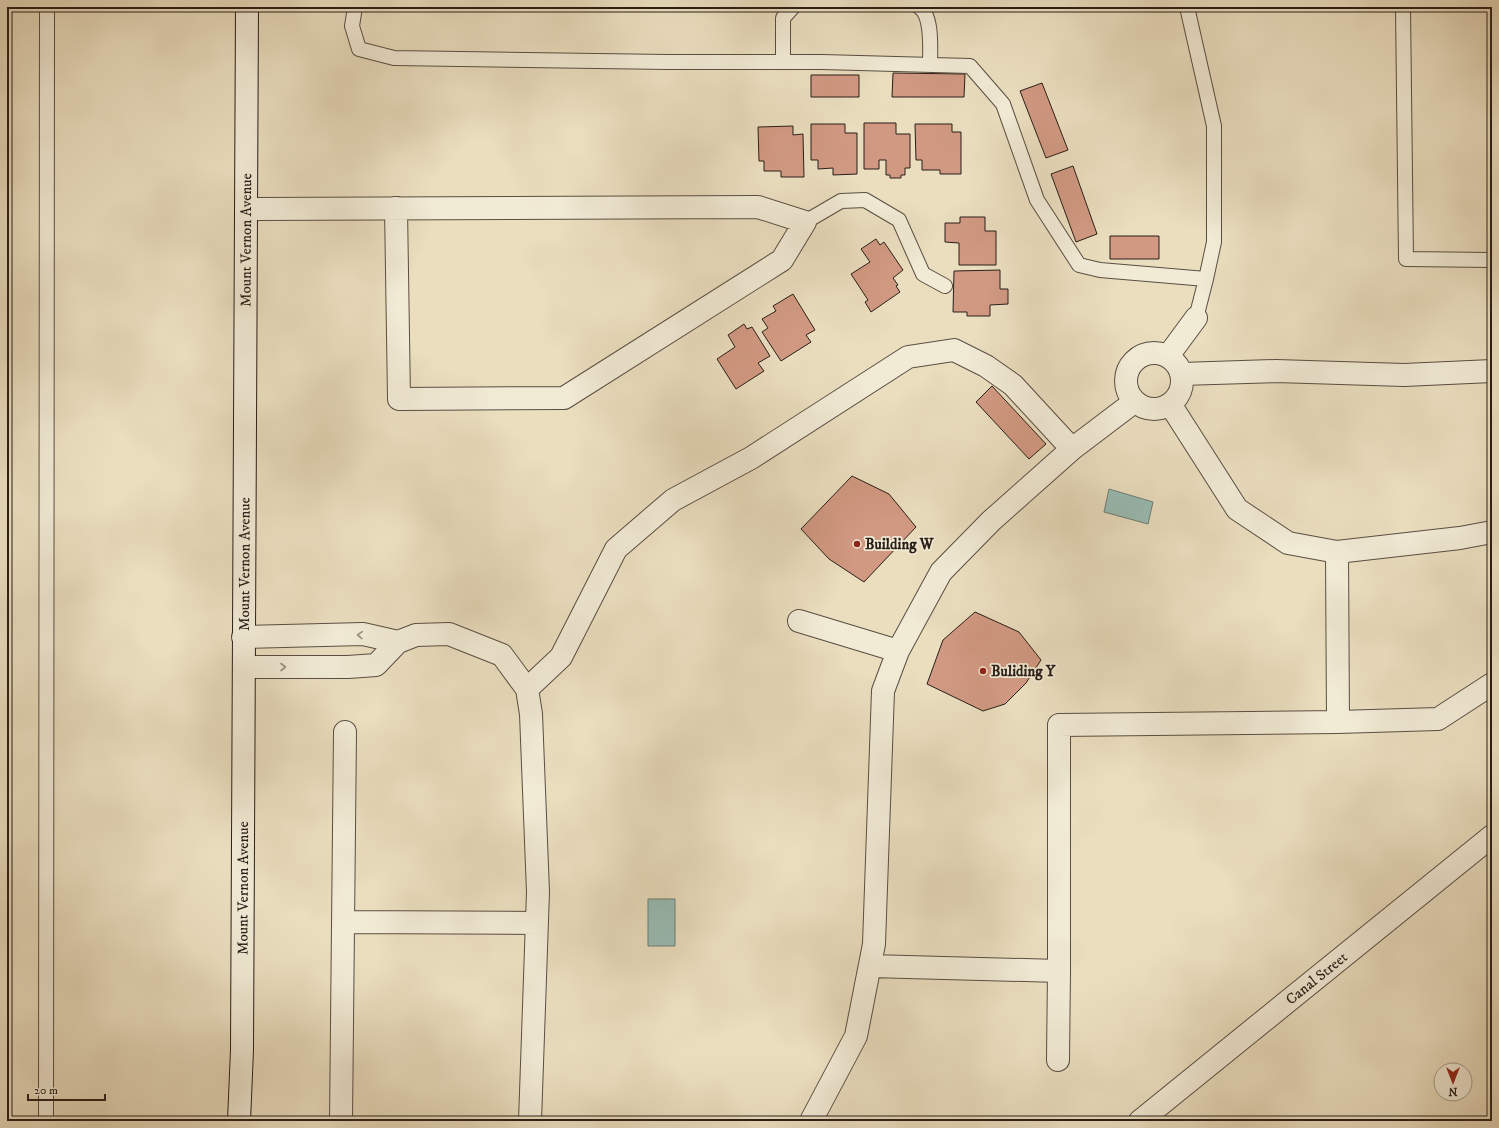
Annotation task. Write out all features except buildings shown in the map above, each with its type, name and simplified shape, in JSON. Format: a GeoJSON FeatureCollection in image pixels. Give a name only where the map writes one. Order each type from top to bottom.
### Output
{"type":"FeatureCollection","features":[{"type":"Feature","properties":{"kind":"street","name":"Mount Vernon Avenue"},"geometry":{"type":"LineString","coordinates":[[239,1121],[242,1042],[247,7]]}},
{"type":"Feature","properties":{"kind":"street"},"geometry":{"type":"LineString","coordinates":[[246,209],[396,208],[758,207],[805,222],[782,260],[564,398],[399,399],[396,208]]}},
{"type":"Feature","properties":{"kind":"street"},"geometry":{"type":"LineString","coordinates":[[1168,356],[1196,318]]}},
{"type":"Feature","properties":{"kind":"street"},"geometry":{"type":"LineString","coordinates":[[527,689],[561,657],[616,549],[673,500],[751,458],[908,357],[954,350],[986,366],[1013,385],[1072,449]]}},
{"type":"Feature","properties":{"kind":"street"},"geometry":{"type":"LineString","coordinates":[[1150,353],[1160,353],[1168,356],[1179,367],[1182,374],[1182,383],[1176,399],[1170,404],[1152,410],[1142,407],[1134,402],[1128,394],[1125,386],[1125,376],[1128,368],[1138,358],[1150,353]]}},
{"type":"Feature","properties":{"kind":"street"},"geometry":{"type":"LineString","coordinates":[[1182,374],[1276,371],[1404,375],[1492,372]]}},
{"type":"Feature","properties":{"kind":"street"},"geometry":{"type":"LineString","coordinates":[[810,1121],[856,1036],[870,966],[874,944],[883,691],[898,651],[941,572],[991,520],[1072,449],[1134,402]]}},
{"type":"Feature","properties":{"kind":"street"},"geometry":{"type":"LineString","coordinates":[[1170,404],[1237,509],[1288,543],[1336,552],[1460,538],[1492,532]]}},
{"type":"Feature","properties":{"kind":"street"},"geometry":{"type":"LineString","coordinates":[[1336,552],[1338,722]]}},
{"type":"Feature","properties":{"kind":"street"},"geometry":{"type":"LineString","coordinates":[[799,621],[898,651]]}},
{"type":"Feature","properties":{"kind":"street"},"geometry":{"type":"LineString","coordinates":[[244,637],[363,634],[398,642]]}},
{"type":"Feature","properties":{"kind":"street"},"geometry":{"type":"LineString","coordinates":[[244,667],[348,667],[376,665],[398,642],[416,635],[449,634],[502,655],[527,689],[531,714],[538,892],[530,1121]]}},
{"type":"Feature","properties":{"kind":"street"},"geometry":{"type":"LineString","coordinates":[[1058,1060],[1059,725],[1338,722],[1438,719],[1492,684]]}},
{"type":"Feature","properties":{"kind":"street"},"geometry":{"type":"LineString","coordinates":[[341,1121],[345,732]]}},
{"type":"Feature","properties":{"kind":"street","name":"Canal Street"},"geometry":{"type":"LineString","coordinates":[[1140,1121],[1492,836]]}},
{"type":"Feature","properties":{"kind":"street"},"geometry":{"type":"LineString","coordinates":[[344,922],[537,923]]}},
{"type":"Feature","properties":{"kind":"street"},"geometry":{"type":"LineString","coordinates":[[870,966],[1059,971]]}},
{"type":"Feature","properties":{"kind":"lane"},"geometry":{"type":"LineString","coordinates":[[46,1121],[48,7]]}},
{"type":"Feature","properties":{"kind":"lane"},"geometry":{"type":"LineString","coordinates":[[355,7],[352,26],[359,49],[394,58],[783,62],[970,66],[1003,104],[1037,200],[1079,265],[1100,270],[1206,279]]}},
{"type":"Feature","properties":{"kind":"lane"},"geometry":{"type":"LineString","coordinates":[[783,62],[783,18],[793,7]]}},
{"type":"Feature","properties":{"kind":"lane"},"geometry":{"type":"LineString","coordinates":[[919,7],[923,9],[929,24],[930,65]]}},
{"type":"Feature","properties":{"kind":"lane"},"geometry":{"type":"LineString","coordinates":[[1187,7],[1214,126],[1214,242],[1196,318]]}},
{"type":"Feature","properties":{"kind":"lane"},"geometry":{"type":"LineString","coordinates":[[1403,7],[1406,259],[1492,260]]}},
{"type":"Feature","properties":{"kind":"lane"},"geometry":{"type":"LineString","coordinates":[[805,222],[842,201],[865,200],[899,220],[923,274],[946,286]]}},
{"type":"Feature","properties":{"kind":"water"},"geometry":{"type":"Polygon","coordinates":[[[1109,489],[1153,502],[1148,524],[1104,512],[1109,489]]]}},
{"type":"Feature","properties":{"kind":"water"},"geometry":{"type":"Polygon","coordinates":[[[648,899],[675,899],[675,946],[648,946],[648,899]]]}},
{"type":"Feature","properties":{"kind":"place","name":"Building W"},"geometry":{"type":"Point","coordinates":[857,544]}},
{"type":"Feature","properties":{"kind":"place","name":"Buliding Y"},"geometry":{"type":"Point","coordinates":[983,671]}}]}
